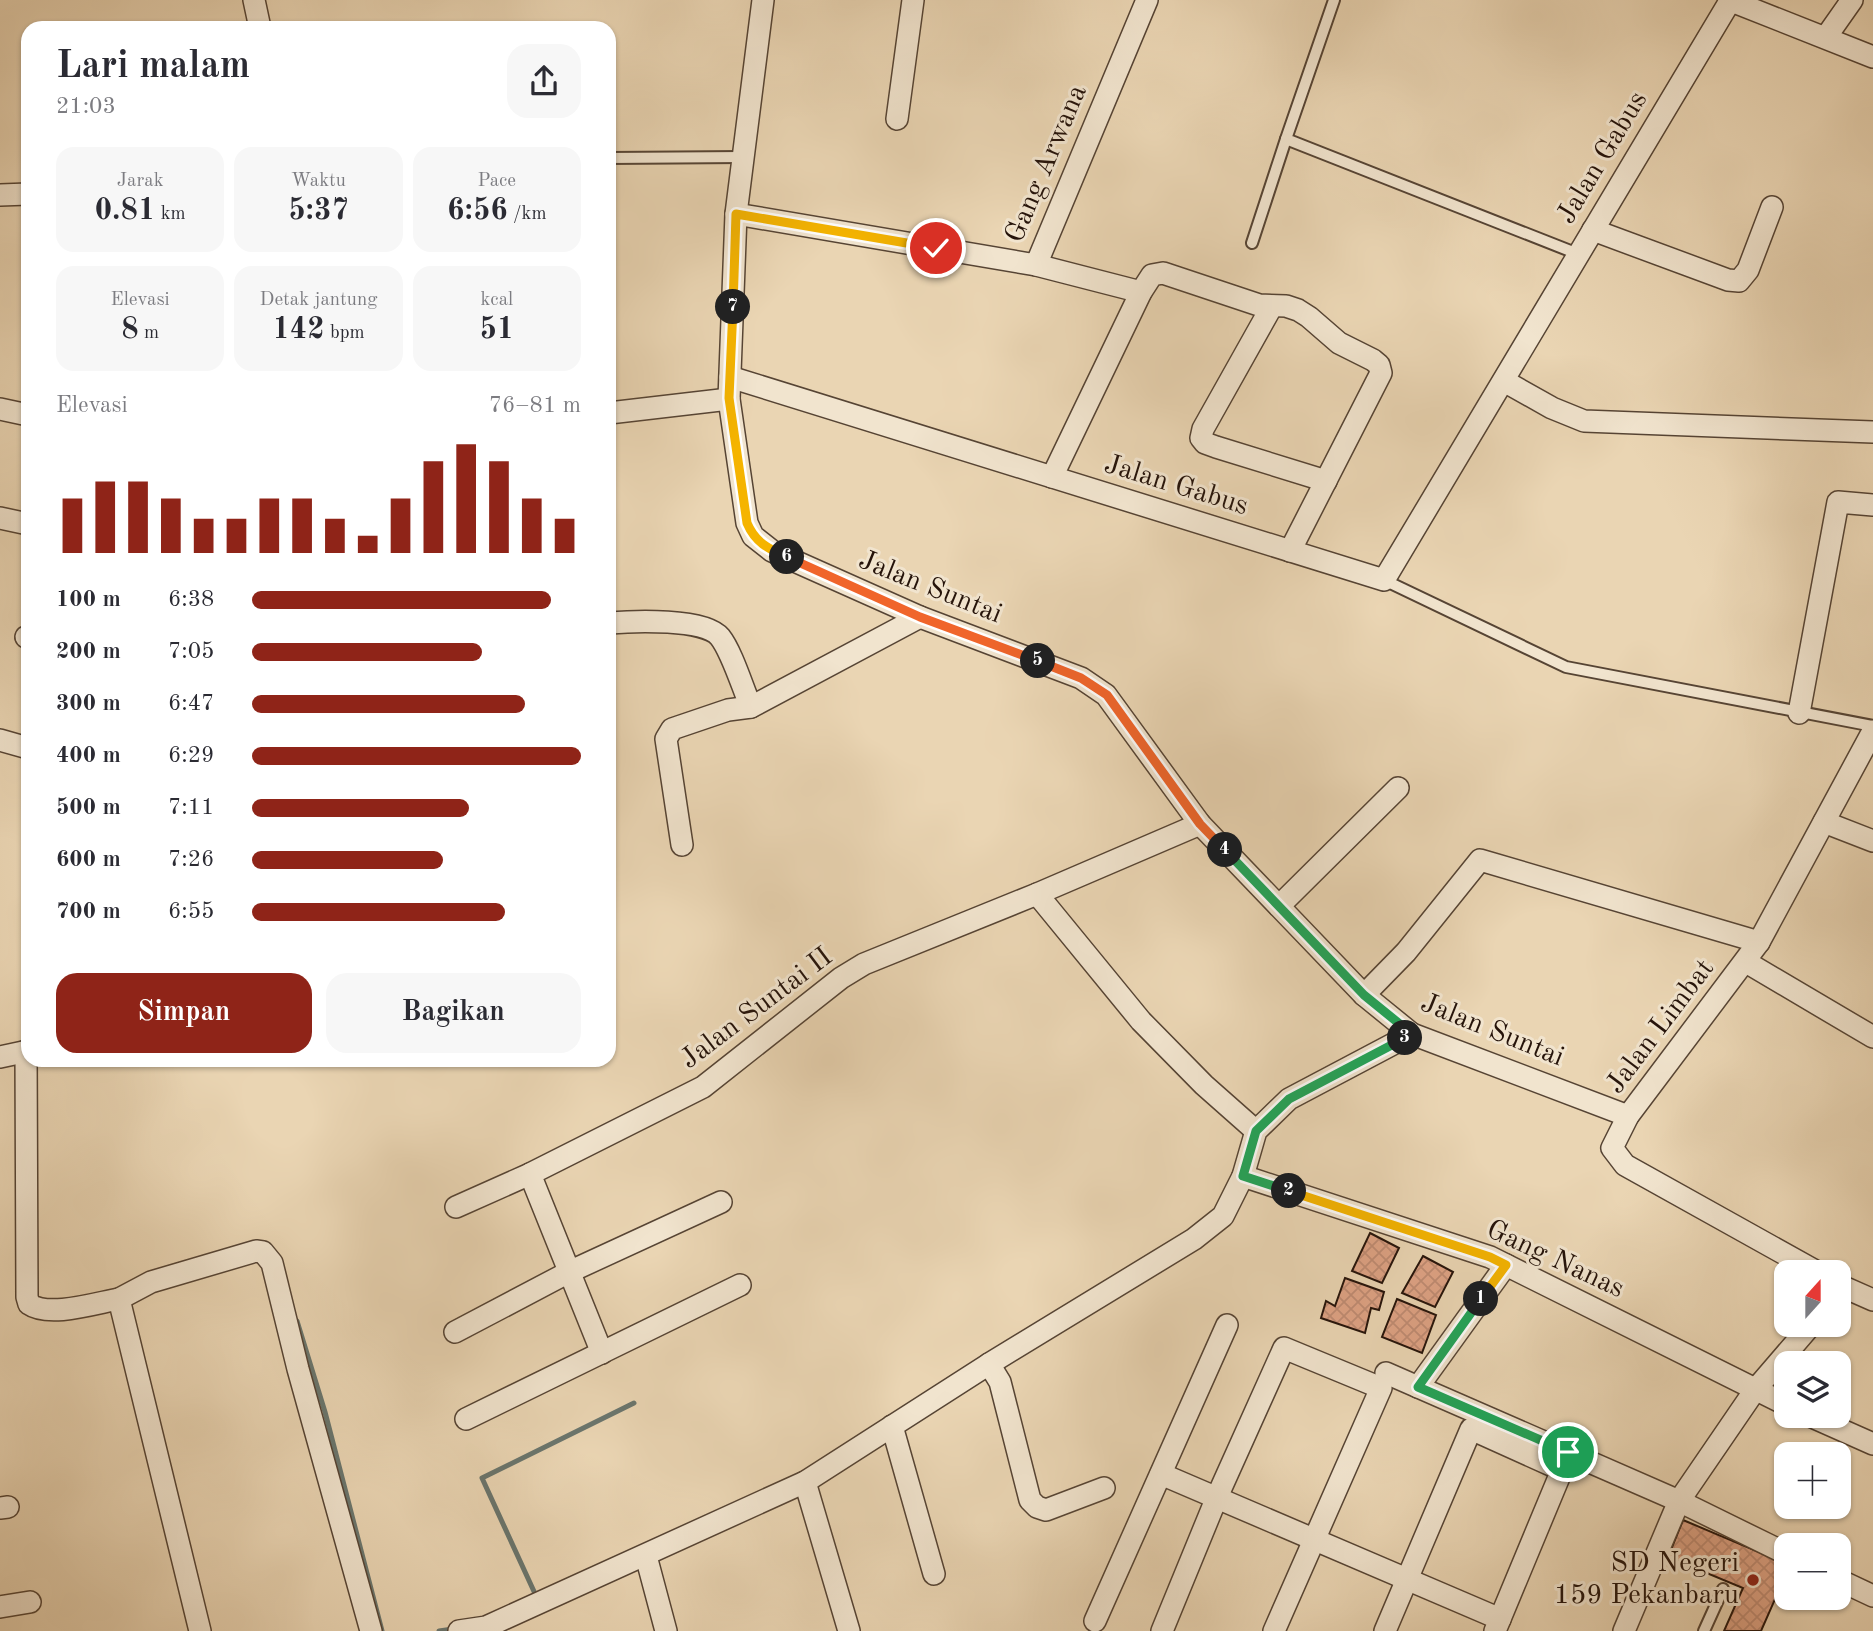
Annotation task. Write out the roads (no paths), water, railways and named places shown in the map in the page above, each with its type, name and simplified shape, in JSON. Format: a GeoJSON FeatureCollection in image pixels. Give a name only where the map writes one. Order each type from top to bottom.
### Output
{"type":"FeatureCollection","features":[{"type":"Feature","properties":{"kind":"street"},"geometry":{"type":"LineString","coordinates":[[254,0],[258,21]]}},
{"type":"Feature","properties":{"kind":"street","name":"Jalan Suntai"},"geometry":{"type":"LineString","coordinates":[[762,0],[736,214],[730,388],[747,523],[753,536],[772,551],[920,617],[1094,685],[1107,695],[1200,824],[1364,995],[1412,1034],[1628,1116]]}},
{"type":"Feature","properties":{"kind":"street"},"geometry":{"type":"LineString","coordinates":[[897,120],[913,0]]}},
{"type":"Feature","properties":{"kind":"street","name":"Gang Arwana"},"geometry":{"type":"LineString","coordinates":[[736,214],[1036,265],[1147,0]]}},
{"type":"Feature","properties":{"kind":"street"},"geometry":{"type":"LineString","coordinates":[[1730,0],[1873,57]]}},
{"type":"Feature","properties":{"kind":"street","name":"Jalan Gabus"},"geometry":{"type":"LineString","coordinates":[[730,388],[1052,477],[1384,580],[1730,0]]}},
{"type":"Feature","properties":{"kind":"street"},"geometry":{"type":"LineString","coordinates":[[1826,37],[1852,0]]}},
{"type":"Feature","properties":{"kind":"street"},"geometry":{"type":"LineString","coordinates":[[0,195],[21,194]]}},
{"type":"Feature","properties":{"kind":"street"},"geometry":{"type":"LineString","coordinates":[[1593,230],[1728,280],[1740,281],[1748,270],[1772,206]]}},
{"type":"Feature","properties":{"kind":"street"},"geometry":{"type":"LineString","coordinates":[[1036,265],[1141,292]]}},
{"type":"Feature","properties":{"kind":"street"},"geometry":{"type":"LineString","coordinates":[[1052,477],[1141,292],[1152,275],[1163,273],[1259,305],[1286,306],[1309,317],[1339,343],[1373,360],[1379,365],[1381,373],[1290,551]]}},
{"type":"Feature","properties":{"kind":"street"},"geometry":{"type":"LineString","coordinates":[[1272,306],[1203,429],[1201,438],[1205,443],[1216,447],[1326,481]]}},
{"type":"Feature","properties":{"kind":"street"},"geometry":{"type":"LineString","coordinates":[[1504,381],[1552,408],[1584,421],[1873,432]]}},
{"type":"Feature","properties":{"kind":"street"},"geometry":{"type":"LineString","coordinates":[[616,412],[730,388]]}},
{"type":"Feature","properties":{"kind":"street"},"geometry":{"type":"LineString","coordinates":[[0,409],[21,414]]}},
{"type":"Feature","properties":{"kind":"street"},"geometry":{"type":"LineString","coordinates":[[1799,713],[1838,502],[1873,505]]}},
{"type":"Feature","properties":{"kind":"street"},"geometry":{"type":"LineString","coordinates":[[0,518],[21,522]]}},
{"type":"Feature","properties":{"kind":"street"},"geometry":{"type":"LineString","coordinates":[[681,845],[666,739],[672,729],[728,710],[751,707],[920,617]]}},
{"type":"Feature","properties":{"kind":"street"},"geometry":{"type":"LineString","coordinates":[[616,623],[695,625],[712,629],[723,640],[751,707]]}},
{"type":"Feature","properties":{"kind":"street","name":"Jalan Limbat"},"geometry":{"type":"LineString","coordinates":[[1795,1260],[1625,1165],[1612,1148],[1628,1116],[1759,942],[1873,728]]}},
{"type":"Feature","properties":{"kind":"street"},"geometry":{"type":"LineString","coordinates":[[0,740],[21,746]]}},
{"type":"Feature","properties":{"kind":"street"},"geometry":{"type":"LineString","coordinates":[[1279,906],[1398,788]]}},
{"type":"Feature","properties":{"kind":"street"},"geometry":{"type":"LineString","coordinates":[[1824,822],[1873,841]]}},
{"type":"Feature","properties":{"kind":"street","name":"Jalan Suntai II"},"geometry":{"type":"LineString","coordinates":[[456,1207],[530,1174],[703,1087],[841,978],[864,964],[1200,824]]}},
{"type":"Feature","properties":{"kind":"street"},"geometry":{"type":"LineString","coordinates":[[1364,995],[1406,953],[1480,860],[1759,942]]}},
{"type":"Feature","properties":{"kind":"street"},"geometry":{"type":"LineString","coordinates":[[1037,894],[1142,1021],[1204,1085],[1256,1131]]}},
{"type":"Feature","properties":{"kind":"street"},"geometry":{"type":"LineString","coordinates":[[1746,962],[1873,1037]]}},
{"type":"Feature","properties":{"kind":"street"},"geometry":{"type":"LineString","coordinates":[[459,1631],[487,1629],[805,1482],[989,1364],[1210,1228],[1223,1216],[1243,1176],[1256,1131],[1289,1099],[1412,1034]]}},
{"type":"Feature","properties":{"kind":"street"},"geometry":{"type":"LineString","coordinates":[[0,1058],[21,1053]]}},
{"type":"Feature","properties":{"kind":"street"},"geometry":{"type":"LineString","coordinates":[[27,1067],[29,1304],[40,1311],[119,1299],[151,1282],[250,1251],[263,1252],[268,1256],[371,1631]]}},
{"type":"Feature","properties":{"kind":"street"},"geometry":{"type":"LineString","coordinates":[[530,1174],[603,1353]]}},
{"type":"Feature","properties":{"kind":"street","name":"Gang Nanas"},"geometry":{"type":"LineString","coordinates":[[1243,1176],[1490,1257],[1774,1399]]}},
{"type":"Feature","properties":{"kind":"street"},"geometry":{"type":"LineString","coordinates":[[455,1332],[569,1272],[721,1202]]}},
{"type":"Feature","properties":{"kind":"street"},"geometry":{"type":"LineString","coordinates":[[1418,1387],[1506,1265]]}},
{"type":"Feature","properties":{"kind":"street"},"geometry":{"type":"LineString","coordinates":[[466,1419],[740,1285]]}},
{"type":"Feature","properties":{"kind":"street"},"geometry":{"type":"LineString","coordinates":[[1852,1292],[1873,1300]]}},
{"type":"Feature","properties":{"kind":"street"},"geometry":{"type":"LineString","coordinates":[[119,1299],[200,1631]]}},
{"type":"Feature","properties":{"kind":"street"},"geometry":{"type":"LineString","coordinates":[[1096,1621],[1227,1325]]}},
{"type":"Feature","properties":{"kind":"street"},"geometry":{"type":"LineString","coordinates":[[1624,1631],[1679,1501],[1755,1390],[1801,1337]]}},
{"type":"Feature","properties":{"kind":"street"},"geometry":{"type":"LineString","coordinates":[[1162,1631],[1217,1497],[1283,1348],[1381,1388],[1274,1631]]}},
{"type":"Feature","properties":{"kind":"street"},"geometry":{"type":"LineString","coordinates":[[989,1364],[1000,1382],[1030,1500],[1037,1507],[1046,1510],[1104,1488]]}},
{"type":"Feature","properties":{"kind":"street"},"geometry":{"type":"LineString","coordinates":[[1386,1373],[1679,1501],[1774,1548]]}},
{"type":"Feature","properties":{"kind":"street"},"geometry":{"type":"LineString","coordinates":[[892,1426],[934,1574]]}},
{"type":"Feature","properties":{"kind":"street"},"geometry":{"type":"LineString","coordinates":[[1837,1428],[1873,1444]]}},
{"type":"Feature","properties":{"kind":"street"},"geometry":{"type":"LineString","coordinates":[[1161,1474],[1408,1578],[1498,1625],[1562,1470],[1471,1429],[1408,1578],[1385,1631]]}},
{"type":"Feature","properties":{"kind":"street"},"geometry":{"type":"LineString","coordinates":[[805,1482],[849,1631]]}},
{"type":"Feature","properties":{"kind":"street"},"geometry":{"type":"LineString","coordinates":[[646,1556],[666,1631]]}},
{"type":"Feature","properties":{"kind":"street"},"geometry":{"type":"LineString","coordinates":[[1851,1586],[1873,1596]]}},
{"type":"Feature","properties":{"kind":"street"},"geometry":{"type":"LineString","coordinates":[[0,1607],[30,1602]]}},
{"type":"Feature","properties":{"kind":"lane"},"geometry":{"type":"LineString","coordinates":[[1252,243],[1334,0]]}},
{"type":"Feature","properties":{"kind":"lane"},"geometry":{"type":"LineString","coordinates":[[1286,139],[1578,254]]}},
{"type":"Feature","properties":{"kind":"lane"},"geometry":{"type":"LineString","coordinates":[[616,158],[743,157]]}},
{"type":"Feature","properties":{"kind":"lane"},"geometry":{"type":"LineString","coordinates":[[1384,580],[1566,667],[1873,728]]}},
{"type":"Feature","properties":{"kind":"lane"},"geometry":{"type":"LineString","coordinates":[[1704,1631],[1723,1589]]}},
{"type":"Feature","properties":{"kind":"waterway"},"geometry":{"type":"LineString","coordinates":[[297,1321],[325,1412],[382,1631]]}},
{"type":"Feature","properties":{"kind":"waterway"},"geometry":{"type":"LineString","coordinates":[[537,1598],[482,1478],[634,1403]]}},
{"type":"Feature","properties":{"kind":"waterway"},"geometry":{"type":"LineString","coordinates":[[439,1631],[453,1629]]}},
{"type":"Feature","properties":{"kind":"place","name":"SD Negeri 159 Pekanbaru"},"geometry":{"type":"Point","coordinates":[1753,1580]}}]}
